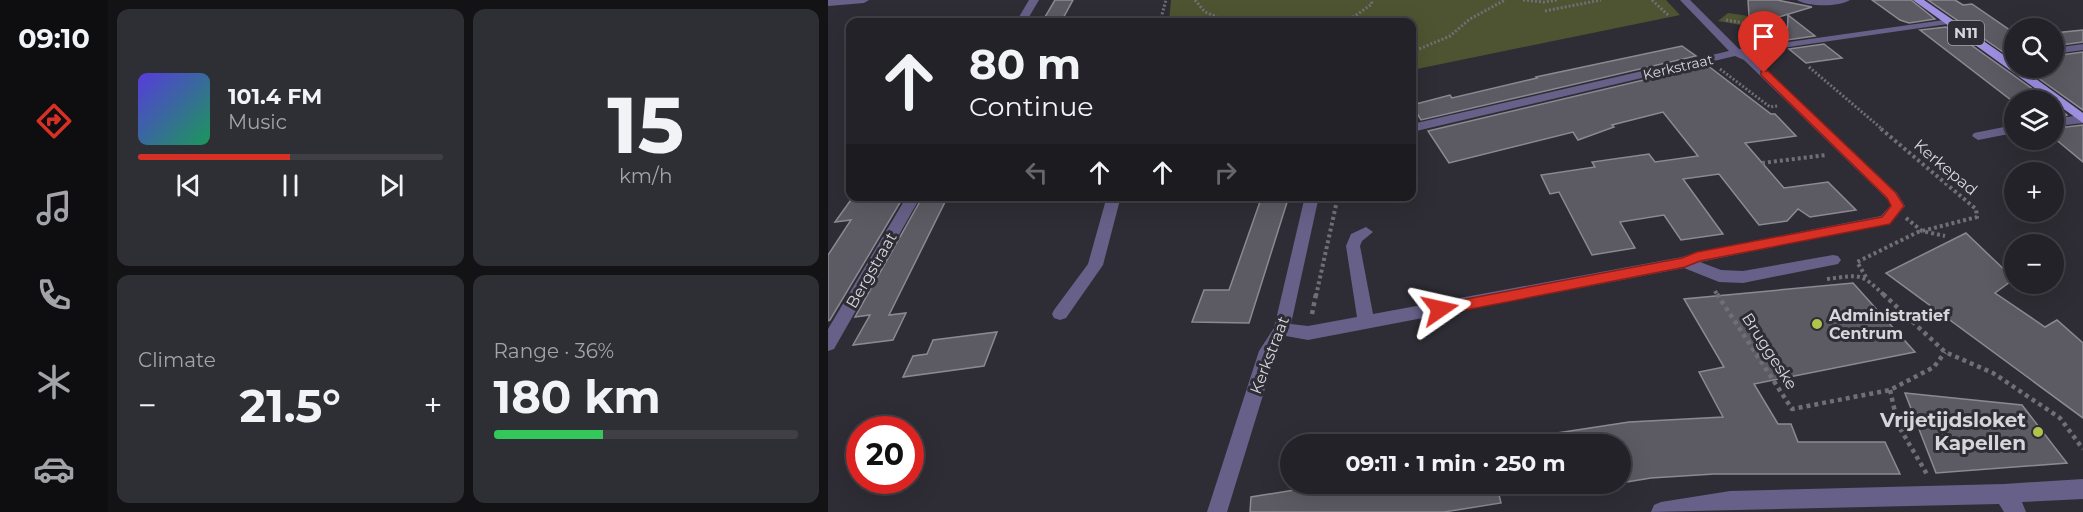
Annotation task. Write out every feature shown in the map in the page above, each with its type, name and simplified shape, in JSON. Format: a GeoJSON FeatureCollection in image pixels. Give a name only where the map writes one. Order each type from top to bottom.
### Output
{"type":"FeatureCollection","features":[{"type":"Feature","properties":{"kind":"main road","name":"N11"},"geometry":{"type":"LineString","coordinates":[[1918,0],[2004,60]]}},
{"type":"Feature","properties":{"kind":"main road","name":"N11"},"geometry":{"type":"LineString","coordinates":[[2029,78],[2083,119]]}},
{"type":"Feature","properties":{"kind":"street"},"geometry":{"type":"LineString","coordinates":[[828,3],[864,0]]}},
{"type":"Feature","properties":{"kind":"street"},"geometry":{"type":"LineString","coordinates":[[1023,18],[1034,0]]}},
{"type":"Feature","properties":{"kind":"street"},"geometry":{"type":"LineString","coordinates":[[1282,329],[1308,333],[1685,262],[1697,257],[1886,220],[1898,206],[1892,196],[1747,57],[1737,53],[1685,0]]}},
{"type":"Feature","properties":{"kind":"street"},"geometry":{"type":"LineString","coordinates":[[1802,0],[1819,2],[1845,0]]}},
{"type":"Feature","properties":{"kind":"street","name":"Kerkstraat"},"geometry":{"type":"LineString","coordinates":[[1416,127],[1737,53],[1948,21]]}},
{"type":"Feature","properties":{"kind":"street"},"geometry":{"type":"LineString","coordinates":[[2064,50],[2083,47]]}},
{"type":"Feature","properties":{"kind":"street"},"geometry":{"type":"LineString","coordinates":[[2000,57],[2004,57]]}},
{"type":"Feature","properties":{"kind":"street"},"geometry":{"type":"LineString","coordinates":[[2066,121],[2083,119]]}},
{"type":"Feature","properties":{"kind":"street"},"geometry":{"type":"LineString","coordinates":[[1978,136],[2004,131]]}},
{"type":"Feature","properties":{"kind":"street","name":"Bergstraat"},"geometry":{"type":"LineString","coordinates":[[828,344],[911,201]]}},
{"type":"Feature","properties":{"kind":"street"},"geometry":{"type":"LineString","coordinates":[[1060,314],[1095,265],[1113,201]]}},
{"type":"Feature","properties":{"kind":"street","name":"Kerkstraat"},"geometry":{"type":"LineString","coordinates":[[1218,512],[1268,351],[1282,329],[1311,201]]}},
{"type":"Feature","properties":{"kind":"street"},"geometry":{"type":"LineString","coordinates":[[1366,232],[1356,238],[1353,246],[1366,322]]}},
{"type":"Feature","properties":{"kind":"street"},"geometry":{"type":"LineString","coordinates":[[1685,262],[1719,276],[1743,277],[1833,260]]}},
{"type":"Feature","properties":{"kind":"street"},"geometry":{"type":"LineString","coordinates":[[1661,512],[1730,501],[2004,494],[2083,489]]}},
{"type":"Feature","properties":{"kind":"street"},"geometry":{"type":"LineString","coordinates":[[2004,494],[2016,512]]}},
{"type":"Feature","properties":{"kind":"path"},"geometry":{"type":"LineString","coordinates":[[1161,18],[1166,0]]}},
{"type":"Feature","properties":{"kind":"path"},"geometry":{"type":"LineString","coordinates":[[1194,0],[1204,12],[1219,18]]}},
{"type":"Feature","properties":{"kind":"path"},"geometry":{"type":"LineString","coordinates":[[1352,18],[1371,4],[1371,0]]}},
{"type":"Feature","properties":{"kind":"path"},"geometry":{"type":"LineString","coordinates":[[1416,50],[1450,36],[1470,19],[1505,0]]}},
{"type":"Feature","properties":{"kind":"path"},"geometry":{"type":"LineString","coordinates":[[1523,0],[1544,2],[1557,0]]}},
{"type":"Feature","properties":{"kind":"path"},"geometry":{"type":"LineString","coordinates":[[1545,11],[1602,0]]}},
{"type":"Feature","properties":{"kind":"path"},"geometry":{"type":"LineString","coordinates":[[1652,0],[1668,15]]}},
{"type":"Feature","properties":{"kind":"path"},"geometry":{"type":"LineString","coordinates":[[1699,14],[1782,29]]}},
{"type":"Feature","properties":{"kind":"path"},"geometry":{"type":"LineString","coordinates":[[1715,66],[1770,107],[1784,105]]}},
{"type":"Feature","properties":{"kind":"path","name":"Kerkepad"},"geometry":{"type":"LineString","coordinates":[[1809,67],[1976,209],[1977,218],[1918,232],[1857,262],[1866,278]]}},
{"type":"Feature","properties":{"kind":"path"},"geometry":{"type":"LineString","coordinates":[[1762,163],[1848,152]]}},
{"type":"Feature","properties":{"kind":"path"},"geometry":{"type":"LineString","coordinates":[[1308,333],[1337,201]]}},
{"type":"Feature","properties":{"kind":"path"},"geometry":{"type":"LineString","coordinates":[[1866,278],[1945,352],[1993,373],[2060,418],[2083,449]]}},
{"type":"Feature","properties":{"kind":"path","name":"Bruggeske"},"geometry":{"type":"LineString","coordinates":[[1713,284],[1716,293],[1792,409],[1890,390],[1934,367],[1945,352]]}},
{"type":"Feature","properties":{"kind":"path"},"geometry":{"type":"LineString","coordinates":[[1890,390],[1898,424],[1940,494]]}},
{"type":"Feature","properties":{"kind":"green space"},"geometry":{"type":"Polygon","coordinates":[[[1171,0],[1666,0],[1680,15],[1416,69],[1416,18],[1169,18],[1171,0]]]}},
{"type":"Feature","properties":{"kind":"green space"},"geometry":{"type":"Polygon","coordinates":[[[1728,13],[1782,21],[1781,32],[1718,21],[1728,13]]]}},
{"type":"Feature","properties":{"kind":"building"},"geometry":{"type":"Polygon","coordinates":[[[1055,0],[1073,0],[1063,18],[1044,18],[1055,0]]]}},
{"type":"Feature","properties":{"kind":"building"},"geometry":{"type":"Polygon","coordinates":[[[1748,0],[1777,0],[1812,7],[1772,19],[1749,16],[1748,0]]]}},
{"type":"Feature","properties":{"kind":"building"},"geometry":{"type":"Polygon","coordinates":[[[1872,0],[1911,0],[1935,19],[1909,23],[1900,20],[1872,0]]]}},
{"type":"Feature","properties":{"kind":"building"},"geometry":{"type":"Polygon","coordinates":[[[1928,0],[1955,0],[1963,5],[1972,4],[2004,26],[2003,52],[1928,0]]]}},
{"type":"Feature","properties":{"kind":"building"},"geometry":{"type":"Polygon","coordinates":[[[1788,15],[1815,36],[1787,40],[1788,15]]]}},
{"type":"Feature","properties":{"kind":"building"},"geometry":{"type":"Polygon","coordinates":[[[1946,27],[2004,69],[2004,78],[2017,78],[2034,90],[2004,90],[2004,95],[1920,30],[1946,27]]]}},
{"type":"Feature","properties":{"kind":"building"},"geometry":{"type":"Polygon","coordinates":[[[2083,30],[2083,42],[2064,45],[2064,32],[2083,30]]]}},
{"type":"Feature","properties":{"kind":"building"},"geometry":{"type":"Polygon","coordinates":[[[1824,44],[1842,58],[1806,63],[1789,49],[1824,44]]]}},
{"type":"Feature","properties":{"kind":"building"},"geometry":{"type":"Polygon","coordinates":[[[1682,46],[1696,56],[1421,120],[1416,112],[1416,104],[1450,95],[1452,98],[1536,77],[1682,46]]]}},
{"type":"Feature","properties":{"kind":"building"},"geometry":{"type":"Polygon","coordinates":[[[2083,52],[2083,110],[2064,96],[2064,90],[2055,90],[2038,78],[2064,78],[2064,55],[2083,52]]]}},
{"type":"Feature","properties":{"kind":"building"},"geometry":{"type":"Polygon","coordinates":[[[1707,65],[1771,114],[1775,114],[1796,136],[1745,143],[1784,188],[1828,182],[1856,210],[1810,217],[1798,209],[1787,221],[1759,225],[1719,174],[1683,179],[1723,234],[1681,240],[1664,215],[1620,222],[1635,248],[1592,255],[1559,192],[1550,194],[1541,175],[1595,167],[1592,162],[1649,154],[1655,162],[1698,156],[1663,112],[1612,125],[1614,127],[1578,140],[1573,132],[1449,163],[1428,131],[1707,65]]]}},
{"type":"Feature","properties":{"kind":"building"},"geometry":{"type":"Polygon","coordinates":[[[2083,125],[2083,162],[2064,146],[2064,126],[2083,125]]]}},
{"type":"Feature","properties":{"kind":"building"},"geometry":{"type":"Polygon","coordinates":[[[850,201],[901,201],[828,321],[828,255],[851,220],[835,222],[850,201]]]}},
{"type":"Feature","properties":{"kind":"building"},"geometry":{"type":"Polygon","coordinates":[[[920,201],[946,201],[889,315],[906,313],[893,340],[853,345],[870,315],[855,317],[920,201]]]}},
{"type":"Feature","properties":{"kind":"building"},"geometry":{"type":"Polygon","coordinates":[[[1260,201],[1287,201],[1249,323],[1192,322],[1204,290],[1229,290],[1260,201]]]}},
{"type":"Feature","properties":{"kind":"building"},"geometry":{"type":"Polygon","coordinates":[[[1966,233],[2004,269],[2004,286],[1995,293],[2045,327],[2057,320],[2083,343],[2083,418],[1886,273],[1966,233]]]}},
{"type":"Feature","properties":{"kind":"building"},"geometry":{"type":"Polygon","coordinates":[[[1853,283],[1915,352],[1754,384],[1778,424],[1791,424],[1798,442],[1885,442],[1900,474],[1714,474],[1631,481],[1631,434],[1551,434],[1629,422],[1723,417],[1699,372],[1724,367],[1684,299],[1853,283]]]}},
{"type":"Feature","properties":{"kind":"building"},"geometry":{"type":"Polygon","coordinates":[[[997,332],[984,366],[903,377],[913,356],[927,354],[933,340],[997,332]]]}},
{"type":"Feature","properties":{"kind":"building"},"geometry":{"type":"Polygon","coordinates":[[[1905,393],[2022,405],[2067,463],[1936,473],[1905,393]]]}},
{"type":"Feature","properties":{"kind":"building"},"geometry":{"type":"Polygon","coordinates":[[[1280,492],[1499,494],[1501,503],[1444,512],[1250,512],[1251,497],[1280,492]]]}},
{"type":"Feature","properties":{"kind":"place","name":"Administratief Centrum"},"geometry":{"type":"Point","coordinates":[1817,324]}},
{"type":"Feature","properties":{"kind":"place","name":"Vrijetijdsloket Kapellen"},"geometry":{"type":"Point","coordinates":[2038,432]}},
{"type":"Feature","properties":{"kind":"route"},"geometry":{"type":"LineString","coordinates":[[1440,309],[1685,262],[1697,257],[1886,220],[1898,206],[1892,196],[1874,176],[1764,73]]}}]}
